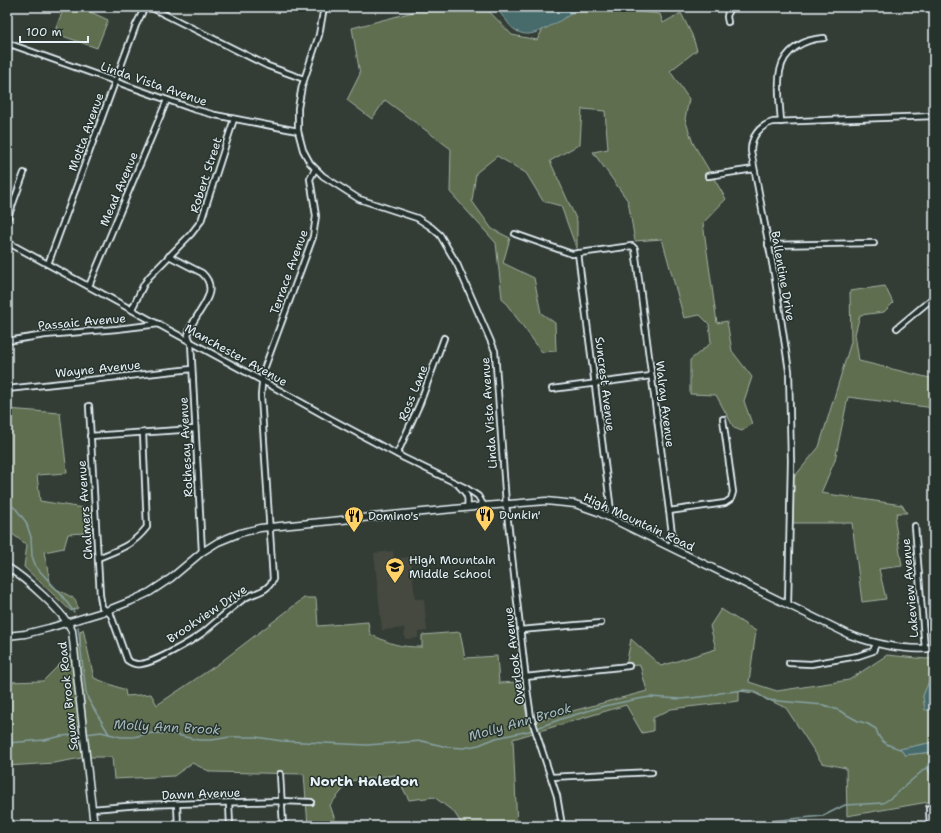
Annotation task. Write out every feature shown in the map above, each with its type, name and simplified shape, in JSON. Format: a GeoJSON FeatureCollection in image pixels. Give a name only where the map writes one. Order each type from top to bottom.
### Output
{"type":"FeatureCollection","features":[{"type":"Feature","properties":{"kind":"street","name":"Motta Avenue"},"geometry":{"type":"LineString","coordinates":[[48,264],[136,25],[145,7]]}},
{"type":"Feature","properties":{"kind":"street"},"geometry":{"type":"LineString","coordinates":[[150,7],[268,66],[304,79]]}},
{"type":"Feature","properties":{"kind":"street"},"geometry":{"type":"LineString","coordinates":[[315,169],[310,164],[303,150],[298,131],[298,108],[304,79],[319,35],[324,7]]}},
{"type":"Feature","properties":{"kind":"street"},"geometry":{"type":"LineString","coordinates":[[728,22],[727,17],[729,7]]}},
{"type":"Feature","properties":{"kind":"street"},"geometry":{"type":"LineString","coordinates":[[781,122],[779,77],[783,62],[794,48],[802,42],[813,38],[824,38]]}},
{"type":"Feature","properties":{"kind":"street","name":"Linda Vista Avenue"},"geometry":{"type":"LineString","coordinates":[[9,44],[193,110],[298,131]]}},
{"type":"Feature","properties":{"kind":"street"},"geometry":{"type":"LineString","coordinates":[[7,53],[9,44]]}},
{"type":"Feature","properties":{"kind":"street","name":"Mead Avenue"},"geometry":{"type":"LineString","coordinates":[[89,286],[167,100]]}},
{"type":"Feature","properties":{"kind":"street","name":"Ballentine Drive"},"geometry":{"type":"LineString","coordinates":[[788,605],[791,461],[790,388],[784,336],[751,151],[752,142],[761,128],[766,124],[781,122],[934,116]]}},
{"type":"Feature","properties":{"kind":"street","name":"Robert Street"},"geometry":{"type":"LineString","coordinates":[[132,309],[146,280],[191,234],[201,221],[234,119]]}},
{"type":"Feature","properties":{"kind":"street","name":"Linda Vista Avenue"},"geometry":{"type":"LineString","coordinates":[[315,169],[323,176],[359,199],[421,220],[440,235],[457,264],[495,351],[506,504]]}},
{"type":"Feature","properties":{"kind":"street","name":"Terrace Avenue"},"geometry":{"type":"LineString","coordinates":[[270,527],[261,396],[263,372],[313,237],[316,216],[310,180],[315,169]]}},
{"type":"Feature","properties":{"kind":"street"},"geometry":{"type":"LineString","coordinates":[[708,176],[754,169]]}},
{"type":"Feature","properties":{"kind":"street"},"geometry":{"type":"LineString","coordinates":[[7,220],[24,173]]}},
{"type":"Feature","properties":{"kind":"street"},"geometry":{"type":"LineString","coordinates":[[515,234],[572,254],[578,253]]}},
{"type":"Feature","properties":{"kind":"street","name":"Manchester Avenue"},"geometry":{"type":"LineString","coordinates":[[7,242],[331,419],[472,491],[480,498],[484,506]]}},
{"type":"Feature","properties":{"kind":"street"},"geometry":{"type":"LineString","coordinates":[[768,245],[874,243]]}},
{"type":"Feature","properties":{"kind":"street","name":"Walray Avenue"},"geometry":{"type":"LineString","coordinates":[[578,253],[632,246],[635,249],[673,541],[670,548]]}},
{"type":"Feature","properties":{"kind":"street","name":"Suncrest Avenue"},"geometry":{"type":"LineString","coordinates":[[578,253],[611,510],[608,517]]}},
{"type":"Feature","properties":{"kind":"street","name":"Rothesay Avenue"},"geometry":{"type":"LineString","coordinates":[[169,256],[202,273],[210,285],[208,295],[188,332],[192,369],[194,429],[202,552]]}},
{"type":"Feature","properties":{"kind":"street"},"geometry":{"type":"LineString","coordinates":[[897,328],[934,297]]}},
{"type":"Feature","properties":{"kind":"street","name":"Passaic Avenue"},"geometry":{"type":"LineString","coordinates":[[7,341],[45,335],[159,324]]}},
{"type":"Feature","properties":{"kind":"street","name":"Ross Lane"},"geometry":{"type":"LineString","coordinates":[[397,454],[420,403],[444,338]]}},
{"type":"Feature","properties":{"kind":"street","name":"Wayne Avenue"},"geometry":{"type":"LineString","coordinates":[[7,389],[192,369]]}},
{"type":"Feature","properties":{"kind":"street"},"geometry":{"type":"LineString","coordinates":[[552,389],[651,376]]}},
{"type":"Feature","properties":{"kind":"street","name":"Chalmers Avenue"},"geometry":{"type":"LineString","coordinates":[[89,406],[100,595],[102,607],[106,611]]}},
{"type":"Feature","properties":{"kind":"street"},"geometry":{"type":"LineString","coordinates":[[669,511],[725,503],[731,499],[733,492],[723,420]]}},
{"type":"Feature","properties":{"kind":"street"},"geometry":{"type":"LineString","coordinates":[[90,436],[194,429]]}},
{"type":"Feature","properties":{"kind":"street"},"geometry":{"type":"LineString","coordinates":[[98,558],[126,547],[141,535],[147,527],[143,433]]}},
{"type":"Feature","properties":{"kind":"street","name":"Manchester Avenue"},"geometry":{"type":"LineString","coordinates":[[457,484],[468,495],[469,500],[467,508]]}},
{"type":"Feature","properties":{"kind":"street","name":"High Mountain Road"},"geometry":{"type":"LineString","coordinates":[[7,636],[25,634],[67,623],[106,611],[131,601],[161,586],[202,552],[218,542],[251,530],[484,506],[556,501],[583,506],[608,517],[850,635],[876,644],[895,647],[925,649],[934,648]]}},
{"type":"Feature","properties":{"kind":"street","name":"Overlook Avenue"},"geometry":{"type":"LineString","coordinates":[[506,504],[525,677],[531,717],[559,804],[562,826]]}},
{"type":"Feature","properties":{"kind":"street","name":"Lakeview Avenue"},"geometry":{"type":"LineString","coordinates":[[915,526],[925,649]]}},
{"type":"Feature","properties":{"kind":"street","name":"Brookview Drive"},"geometry":{"type":"LineString","coordinates":[[106,611],[111,615],[126,657],[130,662],[141,664],[170,652],[203,632],[246,598],[269,587],[274,576],[270,527]]}},
{"type":"Feature","properties":{"kind":"street","name":"Squaw Brook Road"},"geometry":{"type":"LineString","coordinates":[[7,567],[32,586],[67,623],[72,631],[94,826]]}},
{"type":"Feature","properties":{"kind":"street"},"geometry":{"type":"LineString","coordinates":[[520,630],[601,623]]}},
{"type":"Feature","properties":{"kind":"street"},"geometry":{"type":"LineString","coordinates":[[789,663],[811,664],[858,656],[873,651],[876,644]]}},
{"type":"Feature","properties":{"kind":"street"},"geometry":{"type":"LineString","coordinates":[[525,677],[629,666]]}},
{"type":"Feature","properties":{"kind":"street"},"geometry":{"type":"LineString","coordinates":[[551,776],[652,772]]}},
{"type":"Feature","properties":{"kind":"street"},"geometry":{"type":"LineString","coordinates":[[280,774],[283,826]]}},
{"type":"Feature","properties":{"kind":"street","name":"Dawn Avenue"},"geometry":{"type":"LineString","coordinates":[[92,808],[281,801],[311,802]]}},
{"type":"Feature","properties":{"kind":"street"},"geometry":{"type":"LineString","coordinates":[[229,803],[230,826]]}},
{"type":"Feature","properties":{"kind":"street"},"geometry":{"type":"LineString","coordinates":[[177,804],[178,826]]}},
{"type":"Feature","properties":{"kind":"street"},"geometry":{"type":"LineString","coordinates":[[929,808],[930,826]]}},
{"type":"Feature","properties":{"kind":"shaded area","name":"High Mountain Middle School"},"geometry":{"type":"Polygon","coordinates":[[[393,551],[395,568],[400,568],[399,558],[411,557],[415,599],[424,599],[427,631],[418,632],[418,638],[405,639],[404,628],[382,630],[374,553],[393,551]]]}},
{"type":"Feature","properties":{"kind":"green space"},"geometry":{"type":"Polygon","coordinates":[[[64,7],[80,7],[108,20],[97,48],[54,33],[64,7]]]}},
{"type":"Feature","properties":{"kind":"green space"},"geometry":{"type":"Polygon","coordinates":[[[416,7],[485,7],[512,35],[537,40],[543,29],[583,7],[640,7],[642,12],[660,14],[663,23],[681,13],[692,35],[697,50],[670,71],[689,99],[685,119],[693,143],[726,199],[703,223],[717,323],[727,321],[732,351],[752,377],[744,401],[752,424],[742,431],[734,428],[716,395],[690,394],[690,360],[711,343],[709,324],[700,315],[684,318],[662,239],[635,241],[628,201],[593,152],[608,149],[605,111],[582,109],[580,144],[550,161],[577,221],[577,250],[561,206],[543,201],[526,173],[497,156],[476,173],[472,201],[492,229],[510,238],[503,263],[534,278],[541,313],[555,323],[556,351],[542,352],[502,298],[496,243],[450,192],[451,149],[385,100],[372,119],[347,100],[360,74],[352,28],[417,11],[416,7]]]}},
{"type":"Feature","properties":{"kind":"green space"},"geometry":{"type":"Polygon","coordinates":[[[885,286],[893,303],[884,312],[860,315],[855,334],[859,361],[934,379],[934,408],[848,397],[835,460],[821,493],[902,505],[907,513],[897,513],[895,522],[902,566],[879,569],[886,599],[862,602],[852,523],[788,523],[790,482],[819,447],[851,342],[850,291],[885,286]]]}},
{"type":"Feature","properties":{"kind":"green space"},"geometry":{"type":"Polygon","coordinates":[[[7,409],[60,413],[67,473],[37,475],[40,501],[95,510],[96,532],[68,534],[64,548],[44,552],[51,586],[75,599],[78,608],[71,611],[24,567],[27,545],[7,530],[7,409]]]}},
{"type":"Feature","properties":{"kind":"green space"},"geometry":{"type":"Polygon","coordinates":[[[304,598],[316,598],[318,626],[368,622],[370,634],[389,643],[401,646],[422,647],[422,635],[460,632],[465,658],[497,656],[499,683],[521,682],[528,723],[647,691],[640,665],[626,666],[631,639],[661,666],[716,649],[710,626],[721,609],[756,631],[749,682],[777,691],[849,680],[887,655],[926,659],[934,658],[934,669],[923,696],[925,709],[934,710],[934,742],[900,749],[905,755],[932,752],[927,767],[934,782],[934,801],[847,816],[846,768],[822,763],[786,708],[754,693],[739,691],[739,701],[671,709],[653,718],[653,731],[642,733],[626,705],[513,739],[517,826],[463,826],[454,812],[434,797],[409,800],[396,775],[350,781],[330,805],[337,826],[308,826],[304,774],[211,772],[192,763],[174,776],[114,779],[112,757],[87,757],[54,763],[7,766],[7,682],[43,681],[80,644],[80,632],[83,629],[94,678],[125,690],[126,696],[151,694],[157,705],[218,664],[304,598]]]}},
{"type":"Feature","properties":{"kind":"water"},"geometry":{"type":"Polygon","coordinates":[[[498,7],[583,7],[542,30],[535,33],[525,34],[510,26],[499,11],[498,7]]]}},
{"type":"Feature","properties":{"kind":"water"},"geometry":{"type":"Polygon","coordinates":[[[934,669],[934,710],[925,710],[923,696],[934,669]]]}},
{"type":"Feature","properties":{"kind":"water"},"geometry":{"type":"Polygon","coordinates":[[[934,742],[934,781],[927,767],[932,752],[905,755],[900,749],[934,742]]]}},
{"type":"Feature","properties":{"kind":"waterway"},"geometry":{"type":"LineString","coordinates":[[7,502],[16,509],[26,522],[31,537],[32,556],[36,567],[60,593],[74,612]]}},
{"type":"Feature","properties":{"kind":"waterway"},"geometry":{"type":"LineString","coordinates":[[78,627],[88,699],[109,734]]}},
{"type":"Feature","properties":{"kind":"waterway","name":"Molly Ann Brook"},"geometry":{"type":"LineString","coordinates":[[86,734],[101,732],[121,737],[133,737],[152,733],[173,734],[198,740],[212,740],[230,737],[256,737],[282,741],[367,745],[422,741],[447,747],[463,748],[479,745],[496,738],[529,731],[561,719],[604,706],[633,700],[650,697],[681,699],[744,690],[754,691],[767,700],[824,705],[838,710],[876,729],[885,743],[900,749]]}},
{"type":"Feature","properties":{"kind":"waterway","name":"Molly Ann Brook"},"geometry":{"type":"LineString","coordinates":[[7,743],[44,740],[82,734]]}},
{"type":"Feature","properties":{"kind":"waterway"},"geometry":{"type":"LineString","coordinates":[[744,826],[749,823],[823,816],[845,805],[883,803],[927,767]]}},
{"type":"Feature","properties":{"kind":"place","name":"Dunkin'"},"geometry":{"type":"Point","coordinates":[485,532]}},
{"type":"Feature","properties":{"kind":"place","name":"Domino's"},"geometry":{"type":"Point","coordinates":[354,533]}},
{"type":"Feature","properties":{"kind":"place","name":"High Mountain Middle School"},"geometry":{"type":"Point","coordinates":[395,584]}},
{"type":"Feature","properties":{"kind":"district","name":"North Haledon"},"geometry":{"type":"Point","coordinates":[364,781]}}]}
